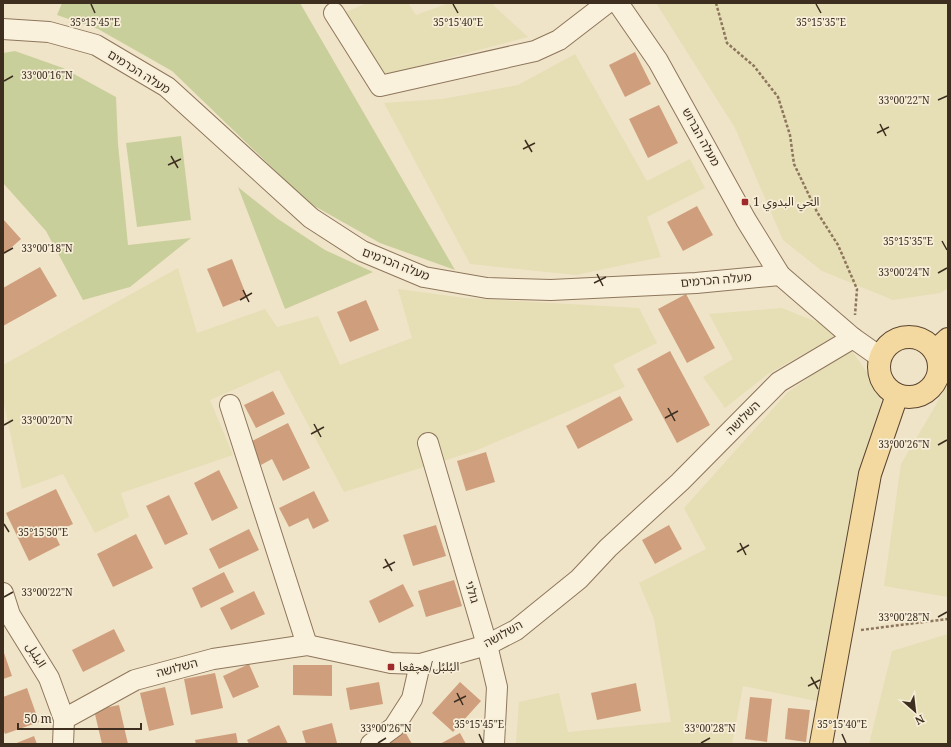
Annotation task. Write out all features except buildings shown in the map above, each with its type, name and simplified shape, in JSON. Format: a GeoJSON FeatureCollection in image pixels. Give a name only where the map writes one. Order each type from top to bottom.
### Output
{"type":"FeatureCollection","features":[{"type":"Feature","properties":{"kind":"main road"},"geometry":{"type":"LineString","coordinates":[[910,337],[920,339],[928,344],[941,345],[938,360],[939,370],[937,379],[932,387],[916,397],[897,395],[889,391],[879,376],[880,357],[884,348],[901,338],[910,337]]}},
{"type":"Feature","properties":{"kind":"main road"},"geometry":{"type":"LineString","coordinates":[[821,744],[870,474],[897,395]]}},
{"type":"Feature","properties":{"kind":"street"},"geometry":{"type":"LineString","coordinates":[[334,13],[380,86],[535,51],[559,40],[607,3]]}},
{"type":"Feature","properties":{"kind":"street","name":"מעלה הברוש"},"geometry":{"type":"LineString","coordinates":[[618,3],[658,60],[746,220],[780,275]]}},
{"type":"Feature","properties":{"kind":"street","name":"מעלה הכרמים"},"geometry":{"type":"LineString","coordinates":[[3,29],[49,32],[96,46],[167,87],[311,218],[362,251],[424,277],[487,288],[551,290],[696,283],[780,275]]}},
{"type":"Feature","properties":{"kind":"street"},"geometry":{"type":"LineString","coordinates":[[780,275],[853,338],[880,357]]}},
{"type":"Feature","properties":{"kind":"street","name":"השלושה"},"geometry":{"type":"LineString","coordinates":[[64,719],[134,680],[213,659],[307,645],[391,663],[420,664],[487,645],[516,630],[579,580],[608,548],[680,482],[779,382],[853,338]]}},
{"type":"Feature","properties":{"kind":"street"},"geometry":{"type":"LineString","coordinates":[[230,405],[307,645]]}},
{"type":"Feature","properties":{"kind":"street","name":"גולני"},"geometry":{"type":"LineString","coordinates":[[428,443],[487,645],[497,687],[494,744]]}},
{"type":"Feature","properties":{"kind":"street","name":"البلبل"},"geometry":{"type":"LineString","coordinates":[[3,593],[6,616],[49,678],[64,719]]}},
{"type":"Feature","properties":{"kind":"street"},"geometry":{"type":"LineString","coordinates":[[371,744],[394,727],[412,699],[420,664]]}},
{"type":"Feature","properties":{"kind":"street"},"geometry":{"type":"LineString","coordinates":[[63,744],[64,719]]}},
{"type":"Feature","properties":{"kind":"path"},"geometry":{"type":"LineString","coordinates":[[716,3],[727,43],[754,66],[778,97],[790,135],[794,164],[817,212],[838,245],[857,289],[853,338]]}},
{"type":"Feature","properties":{"kind":"path"},"geometry":{"type":"LineString","coordinates":[[840,633],[948,619]]}},
{"type":"Feature","properties":{"kind":"shaded area"},"geometry":{"type":"Polygon","coordinates":[[[367,3],[408,3],[416,15],[449,3],[495,3],[493,5],[528,37],[380,76],[341,14],[367,3]]]}},
{"type":"Feature","properties":{"kind":"shaded area"},"geometry":{"type":"Polygon","coordinates":[[[656,3],[948,3],[948,288],[940,293],[893,300],[822,271],[783,240],[735,128],[656,3]]]}},
{"type":"Feature","properties":{"kind":"shaded area"},"geometry":{"type":"Polygon","coordinates":[[[575,54],[647,181],[690,159],[705,188],[647,217],[661,257],[576,275],[470,264],[384,103],[442,99],[518,85],[575,54]]]}},
{"type":"Feature","properties":{"kind":"shaded area"},"geometry":{"type":"Polygon","coordinates":[[[178,268],[197,333],[265,309],[277,327],[318,316],[340,365],[412,338],[398,289],[465,298],[639,308],[657,343],[613,365],[625,387],[475,451],[344,492],[279,370],[210,400],[233,455],[121,493],[129,517],[95,533],[63,474],[22,489],[3,399],[3,365],[178,268]]]}},
{"type":"Feature","properties":{"kind":"shaded area"},"geometry":{"type":"Polygon","coordinates":[[[782,308],[842,332],[768,374],[725,408],[703,377],[733,359],[709,314],[782,308]]]}},
{"type":"Feature","properties":{"kind":"shaded area"},"geometry":{"type":"Polygon","coordinates":[[[850,348],[882,394],[831,704],[743,686],[732,744],[516,744],[519,702],[559,693],[568,732],[671,722],[654,619],[639,583],[706,549],[684,508],[787,393],[850,348]]]}},
{"type":"Feature","properties":{"kind":"shaded area"},"geometry":{"type":"Polygon","coordinates":[[[948,378],[948,597],[884,586],[901,464],[936,405],[948,378]]]}},
{"type":"Feature","properties":{"kind":"shaded area"},"geometry":{"type":"Polygon","coordinates":[[[948,634],[948,744],[869,744],[892,651],[948,634]]]}},
{"type":"Feature","properties":{"kind":"green space"},"geometry":{"type":"Polygon","coordinates":[[[62,3],[300,3],[455,270],[380,243],[309,203],[172,71],[98,29],[57,15],[62,3]]]}},
{"type":"Feature","properties":{"kind":"green space"},"geometry":{"type":"Polygon","coordinates":[[[15,51],[63,68],[116,97],[118,144],[128,245],[191,238],[130,287],[83,300],[46,231],[3,183],[3,53],[15,51]]]}},
{"type":"Feature","properties":{"kind":"green space"},"geometry":{"type":"Polygon","coordinates":[[[181,136],[191,220],[137,227],[126,143],[181,136]]]}},
{"type":"Feature","properties":{"kind":"green space"},"geometry":{"type":"Polygon","coordinates":[[[238,187],[278,219],[325,250],[373,272],[285,309],[238,187]]]}},
{"type":"Feature","properties":{"kind":"place","name":"الحي البدوي 1"},"geometry":{"type":"Point","coordinates":[745,202]}},
{"type":"Feature","properties":{"kind":"place","name":"البُلبُل/هچڤعا"},"geometry":{"type":"Point","coordinates":[391,667]}}]}
